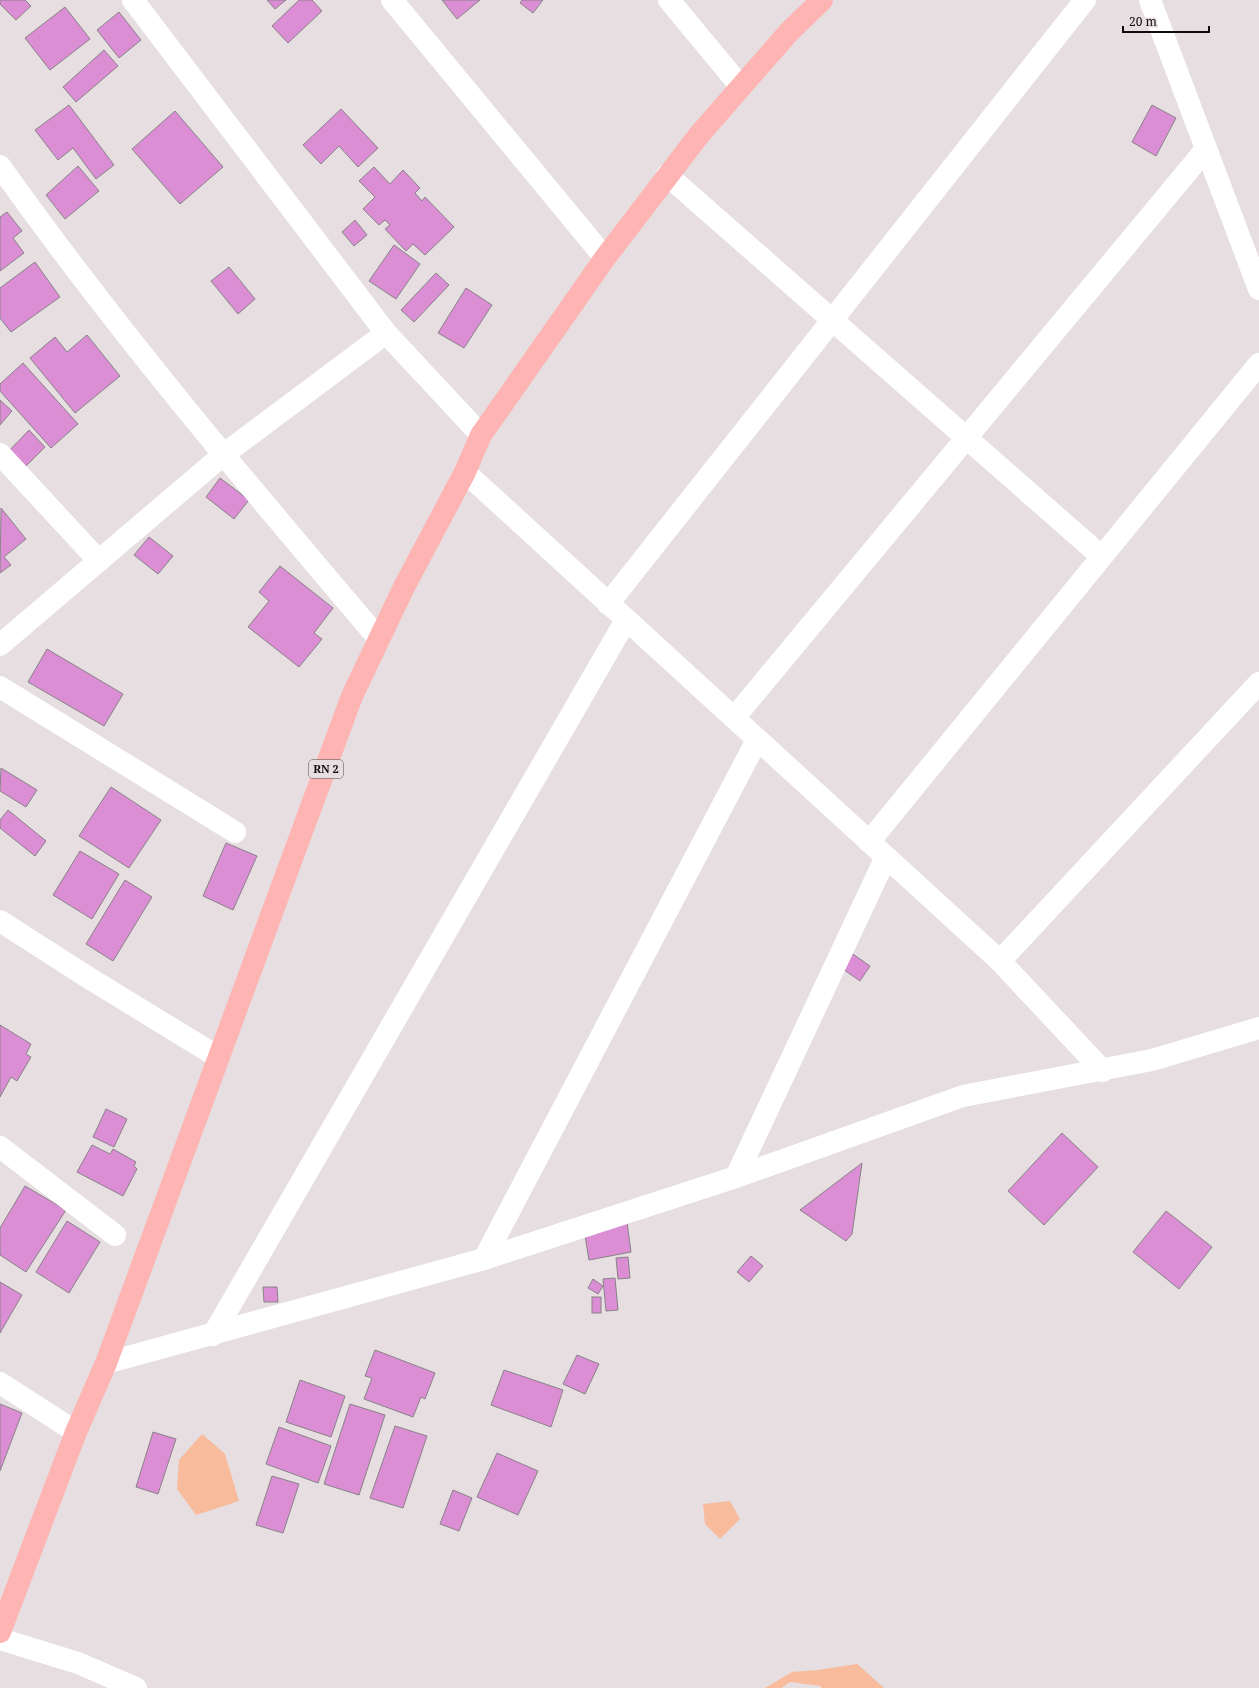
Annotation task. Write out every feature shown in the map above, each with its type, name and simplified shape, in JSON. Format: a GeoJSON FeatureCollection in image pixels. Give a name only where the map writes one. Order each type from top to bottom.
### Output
{"type":"FeatureCollection","features":[{"type":"Feature","properties":{"kind":"highway","name":"RN 2"},"geometry":{"type":"LineString","coordinates":[[0,1632],[4,1609],[76,1432],[106,1363],[352,696],[404,588],[465,472],[481,435],[605,258],[667,175],[699,135],[789,32],[822,0]]}},
{"type":"Feature","properties":{"kind":"street"},"geometry":{"type":"LineString","coordinates":[[133,0],[386,333],[481,435]]}},
{"type":"Feature","properties":{"kind":"street"},"geometry":{"type":"LineString","coordinates":[[392,0],[605,258]]}},
{"type":"Feature","properties":{"kind":"street"},"geometry":{"type":"LineString","coordinates":[[669,0],[741,87]]}},
{"type":"Feature","properties":{"kind":"street"},"geometry":{"type":"LineString","coordinates":[[608,604],[1085,0]]}},
{"type":"Feature","properties":{"kind":"street"},"geometry":{"type":"LineString","coordinates":[[1150,0],[1259,289]]}},
{"type":"Feature","properties":{"kind":"street"},"geometry":{"type":"LineString","coordinates":[[734,718],[1206,149]]}},
{"type":"Feature","properties":{"kind":"street"},"geometry":{"type":"LineString","coordinates":[[0,166],[50,236],[223,456],[379,639]]}},
{"type":"Feature","properties":{"kind":"street"},"geometry":{"type":"LineString","coordinates":[[667,175],[831,321],[967,437],[1102,556]]}},
{"type":"Feature","properties":{"kind":"street"},"geometry":{"type":"LineString","coordinates":[[0,645],[223,456],[386,333]]}},
{"type":"Feature","properties":{"kind":"street"},"geometry":{"type":"LineString","coordinates":[[869,842],[1259,364]]}},
{"type":"Feature","properties":{"kind":"street"},"geometry":{"type":"LineString","coordinates":[[0,454],[99,561]]}},
{"type":"Feature","properties":{"kind":"street"},"geometry":{"type":"LineString","coordinates":[[465,472],[1000,961],[1103,1071]]}},
{"type":"Feature","properties":{"kind":"street"},"geometry":{"type":"LineString","coordinates":[[213,1335],[626,620]]}},
{"type":"Feature","properties":{"kind":"street"},"geometry":{"type":"LineString","coordinates":[[1000,961],[1259,683]]}},
{"type":"Feature","properties":{"kind":"street"},"geometry":{"type":"LineString","coordinates":[[0,687],[235,832]]}},
{"type":"Feature","properties":{"kind":"street"},"geometry":{"type":"LineString","coordinates":[[484,1259],[758,740]]}},
{"type":"Feature","properties":{"kind":"street"},"geometry":{"type":"LineString","coordinates":[[736,1177],[886,856]]}},
{"type":"Feature","properties":{"kind":"street"},"geometry":{"type":"LineString","coordinates":[[0,921],[218,1058]]}},
{"type":"Feature","properties":{"kind":"street"},"geometry":{"type":"LineString","coordinates":[[106,1363],[213,1335],[484,1259],[736,1177],[963,1096],[1103,1071],[1152,1060],[1259,1028]]}},
{"type":"Feature","properties":{"kind":"street"},"geometry":{"type":"LineString","coordinates":[[0,1147],[115,1235]]}},
{"type":"Feature","properties":{"kind":"street"},"geometry":{"type":"LineString","coordinates":[[0,1383],[76,1432]]}},
{"type":"Feature","properties":{"kind":"street"},"geometry":{"type":"LineString","coordinates":[[0,1639],[78,1663],[136,1688]]}},
{"type":"Feature","properties":{"kind":"shaded area"},"geometry":{"type":"Polygon","coordinates":[[[202,1434],[225,1454],[239,1501],[196,1515],[177,1489],[179,1460],[202,1434]]]}},
{"type":"Feature","properties":{"kind":"shaded area"},"geometry":{"type":"Polygon","coordinates":[[[730,1501],[740,1519],[720,1539],[705,1524],[703,1504],[730,1501]]]}},
{"type":"Feature","properties":{"kind":"shaded area"},"geometry":{"type":"Polygon","coordinates":[[[857,1664],[884,1688],[821,1688],[821,1686],[790,1682],[781,1688],[765,1688],[792,1672],[857,1664]]]}},
{"type":"Feature","properties":{"kind":"building"},"geometry":{"type":"Polygon","coordinates":[[[0,0],[25,0],[31,6],[16,20],[0,4],[0,0]]]}},
{"type":"Feature","properties":{"kind":"building"},"geometry":{"type":"Polygon","coordinates":[[[267,0],[286,0],[275,9],[267,0]]]}},
{"type":"Feature","properties":{"kind":"building"},"geometry":{"type":"Polygon","coordinates":[[[299,0],[312,0],[322,11],[288,43],[272,26],[299,0]]]}},
{"type":"Feature","properties":{"kind":"building"},"geometry":{"type":"Polygon","coordinates":[[[442,0],[480,0],[457,19],[442,0]]]}},
{"type":"Feature","properties":{"kind":"building"},"geometry":{"type":"Polygon","coordinates":[[[522,0],[543,0],[533,13],[520,3],[522,0]]]}},
{"type":"Feature","properties":{"kind":"building"},"geometry":{"type":"Polygon","coordinates":[[[65,7],[90,39],[50,70],[25,38],[65,7]]]}},
{"type":"Feature","properties":{"kind":"building"},"geometry":{"type":"Polygon","coordinates":[[[119,12],[141,40],[119,58],[97,30],[119,12]]]}},
{"type":"Feature","properties":{"kind":"building"},"geometry":{"type":"Polygon","coordinates":[[[104,50],[118,66],[76,102],[63,87],[104,50]]]}},
{"type":"Feature","properties":{"kind":"building"},"geometry":{"type":"Polygon","coordinates":[[[69,105],[114,165],[96,179],[73,148],[58,160],[35,130],[69,105]]]}},
{"type":"Feature","properties":{"kind":"building"},"geometry":{"type":"Polygon","coordinates":[[[1152,105],[1176,118],[1156,156],[1132,142],[1152,105]]]}},
{"type":"Feature","properties":{"kind":"building"},"geometry":{"type":"Polygon","coordinates":[[[341,109],[378,148],[358,167],[339,146],[321,164],[303,145],[341,109]]]}},
{"type":"Feature","properties":{"kind":"building"},"geometry":{"type":"Polygon","coordinates":[[[175,111],[223,167],[180,204],[132,149],[175,111]]]}},
{"type":"Feature","properties":{"kind":"building"},"geometry":{"type":"Polygon","coordinates":[[[78,166],[99,191],[65,219],[46,195],[78,166]]]}},
{"type":"Feature","properties":{"kind":"building"},"geometry":{"type":"Polygon","coordinates":[[[374,167],[390,184],[403,170],[420,188],[415,193],[422,201],[425,197],[454,227],[425,255],[413,244],[406,251],[385,229],[390,225],[385,220],[379,225],[363,209],[375,197],[359,181],[374,167]]]}},
{"type":"Feature","properties":{"kind":"building"},"geometry":{"type":"Polygon","coordinates":[[[7,212],[22,231],[13,238],[24,253],[0,271],[0,217],[7,212]]]}},
{"type":"Feature","properties":{"kind":"building"},"geometry":{"type":"Polygon","coordinates":[[[355,220],[367,235],[354,246],[342,232],[355,220]]]}},
{"type":"Feature","properties":{"kind":"building"},"geometry":{"type":"Polygon","coordinates":[[[394,245],[420,264],[396,299],[369,281],[394,245]]]}},
{"type":"Feature","properties":{"kind":"building"},"geometry":{"type":"Polygon","coordinates":[[[35,262],[60,297],[11,332],[0,318],[0,288],[35,262]]]}},
{"type":"Feature","properties":{"kind":"building"},"geometry":{"type":"Polygon","coordinates":[[[229,267],[255,299],[238,314],[211,281],[229,267]]]}},
{"type":"Feature","properties":{"kind":"building"},"geometry":{"type":"Polygon","coordinates":[[[436,273],[449,285],[414,322],[401,310],[436,273]]]}},
{"type":"Feature","properties":{"kind":"building"},"geometry":{"type":"Polygon","coordinates":[[[466,288],[492,305],[464,348],[438,333],[466,288]]]}},
{"type":"Feature","properties":{"kind":"building"},"geometry":{"type":"Polygon","coordinates":[[[87,335],[120,376],[75,413],[30,358],[55,337],[67,352],[87,335]]]}},
{"type":"Feature","properties":{"kind":"building"},"geometry":{"type":"Polygon","coordinates":[[[23,363],[78,424],[51,448],[0,391],[0,384],[23,363]]]}},
{"type":"Feature","properties":{"kind":"building"},"geometry":{"type":"Polygon","coordinates":[[[0,400],[12,411],[0,425],[0,400]]]}},
{"type":"Feature","properties":{"kind":"building"},"geometry":{"type":"Polygon","coordinates":[[[29,430],[45,447],[22,470],[6,454],[29,430]]]}},
{"type":"Feature","properties":{"kind":"building"},"geometry":{"type":"Polygon","coordinates":[[[220,478],[249,500],[234,519],[206,497],[220,478]]]}},
{"type":"Feature","properties":{"kind":"building"},"geometry":{"type":"Polygon","coordinates":[[[1,508],[26,539],[4,557],[11,565],[0,573],[1,508]]]}},
{"type":"Feature","properties":{"kind":"building"},"geometry":{"type":"Polygon","coordinates":[[[149,537],[173,556],[158,574],[134,555],[149,537]]]}},
{"type":"Feature","properties":{"kind":"building"},"geometry":{"type":"Polygon","coordinates":[[[280,566],[333,608],[314,633],[322,639],[299,667],[248,627],[269,601],[259,592],[280,566]]]}},
{"type":"Feature","properties":{"kind":"building"},"geometry":{"type":"Polygon","coordinates":[[[47,649],[123,694],[104,726],[28,682],[47,649]]]}},
{"type":"Feature","properties":{"kind":"building"},"geometry":{"type":"Polygon","coordinates":[[[1,768],[37,790],[26,807],[0,791],[1,768]]]}},
{"type":"Feature","properties":{"kind":"building"},"geometry":{"type":"Polygon","coordinates":[[[111,787],[161,820],[129,868],[79,836],[111,787]]]}},
{"type":"Feature","properties":{"kind":"building"},"geometry":{"type":"Polygon","coordinates":[[[8,810],[46,841],[35,856],[0,828],[0,820],[8,810]]]}},
{"type":"Feature","properties":{"kind":"building"},"geometry":{"type":"Polygon","coordinates":[[[226,843],[257,856],[233,910],[203,896],[226,843]]]}},
{"type":"Feature","properties":{"kind":"building"},"geometry":{"type":"Polygon","coordinates":[[[80,851],[119,874],[92,919],[53,895],[80,851]]]}},
{"type":"Feature","properties":{"kind":"building"},"geometry":{"type":"Polygon","coordinates":[[[125,880],[152,897],[113,961],[86,944],[125,880]]]}},
{"type":"Feature","properties":{"kind":"building"},"geometry":{"type":"Polygon","coordinates":[[[850,952],[870,966],[860,981],[840,967],[850,952]]]}},
{"type":"Feature","properties":{"kind":"building"},"geometry":{"type":"Polygon","coordinates":[[[0,1025],[31,1044],[26,1054],[31,1057],[17,1081],[11,1077],[0,1097],[0,1025]]]}},
{"type":"Feature","properties":{"kind":"building"},"geometry":{"type":"Polygon","coordinates":[[[106,1109],[127,1119],[114,1147],[93,1137],[106,1109]]]}},
{"type":"Feature","properties":{"kind":"building"},"geometry":{"type":"Polygon","coordinates":[[[1062,1133],[1098,1167],[1044,1225],[1008,1191],[1062,1133]]]}},
{"type":"Feature","properties":{"kind":"building"},"geometry":{"type":"Polygon","coordinates":[[[92,1145],[110,1154],[113,1149],[136,1162],[134,1166],[137,1169],[123,1196],[77,1172],[92,1145]]]}},
{"type":"Feature","properties":{"kind":"building"},"geometry":{"type":"Polygon","coordinates":[[[862,1163],[852,1234],[846,1241],[800,1210],[862,1163]]]}},
{"type":"Feature","properties":{"kind":"building"},"geometry":{"type":"Polygon","coordinates":[[[25,1186],[66,1210],[26,1272],[0,1255],[0,1228],[25,1186]]]}},
{"type":"Feature","properties":{"kind":"building"},"geometry":{"type":"Polygon","coordinates":[[[1166,1211],[1212,1247],[1179,1289],[1133,1252],[1166,1211]]]}},
{"type":"Feature","properties":{"kind":"building"},"geometry":{"type":"Polygon","coordinates":[[[67,1221],[100,1242],[69,1293],[36,1272],[67,1221]]]}},
{"type":"Feature","properties":{"kind":"building"},"geometry":{"type":"Polygon","coordinates":[[[627,1222],[631,1252],[589,1260],[584,1229],[627,1222]]]}},
{"type":"Feature","properties":{"kind":"building"},"geometry":{"type":"Polygon","coordinates":[[[751,1256],[763,1266],[749,1282],[737,1272],[751,1256]]]}},
{"type":"Feature","properties":{"kind":"building"},"geometry":{"type":"Polygon","coordinates":[[[628,1257],[630,1278],[618,1279],[616,1258],[628,1257]]]}},
{"type":"Feature","properties":{"kind":"building"},"geometry":{"type":"Polygon","coordinates":[[[615,1278],[618,1310],[606,1311],[603,1279],[615,1278]]]}},
{"type":"Feature","properties":{"kind":"building"},"geometry":{"type":"Polygon","coordinates":[[[593,1279],[603,1286],[598,1294],[588,1288],[593,1279]]]}},
{"type":"Feature","properties":{"kind":"building"},"geometry":{"type":"Polygon","coordinates":[[[0,1282],[22,1295],[0,1333],[0,1282]]]}},
{"type":"Feature","properties":{"kind":"building"},"geometry":{"type":"Polygon","coordinates":[[[263,1287],[277,1287],[278,1302],[264,1302],[263,1287]]]}},
{"type":"Feature","properties":{"kind":"building"},"geometry":{"type":"Polygon","coordinates":[[[592,1297],[601,1297],[601,1313],[592,1313],[592,1297]]]}},
{"type":"Feature","properties":{"kind":"building"},"geometry":{"type":"Polygon","coordinates":[[[375,1350],[435,1373],[425,1399],[421,1397],[413,1417],[364,1399],[372,1378],[365,1376],[375,1350]]]}},
{"type":"Feature","properties":{"kind":"building"},"geometry":{"type":"Polygon","coordinates":[[[577,1355],[599,1364],[585,1394],[563,1384],[577,1355]]]}},
{"type":"Feature","properties":{"kind":"building"},"geometry":{"type":"Polygon","coordinates":[[[504,1370],[563,1390],[551,1427],[491,1405],[504,1370]]]}},
{"type":"Feature","properties":{"kind":"building"},"geometry":{"type":"Polygon","coordinates":[[[300,1380],[345,1396],[331,1437],[286,1422],[300,1380]]]}},
{"type":"Feature","properties":{"kind":"building"},"geometry":{"type":"Polygon","coordinates":[[[0,1404],[22,1413],[0,1471],[0,1404]]]}},
{"type":"Feature","properties":{"kind":"building"},"geometry":{"type":"Polygon","coordinates":[[[350,1404],[385,1415],[359,1495],[324,1484],[350,1404]]]}},
{"type":"Feature","properties":{"kind":"building"},"geometry":{"type":"Polygon","coordinates":[[[395,1426],[427,1436],[403,1508],[370,1498],[395,1426]]]}},
{"type":"Feature","properties":{"kind":"building"},"geometry":{"type":"Polygon","coordinates":[[[279,1427],[331,1446],[318,1483],[266,1464],[279,1427]]]}},
{"type":"Feature","properties":{"kind":"building"},"geometry":{"type":"Polygon","coordinates":[[[153,1432],[176,1439],[158,1494],[136,1487],[153,1432]]]}},
{"type":"Feature","properties":{"kind":"building"},"geometry":{"type":"Polygon","coordinates":[[[497,1453],[538,1471],[518,1515],[477,1497],[497,1453]]]}},
{"type":"Feature","properties":{"kind":"building"},"geometry":{"type":"Polygon","coordinates":[[[272,1476],[299,1484],[283,1533],[256,1525],[272,1476]]]}},
{"type":"Feature","properties":{"kind":"building"},"geometry":{"type":"Polygon","coordinates":[[[453,1490],[472,1498],[459,1531],[440,1524],[453,1490]]]}}]}
